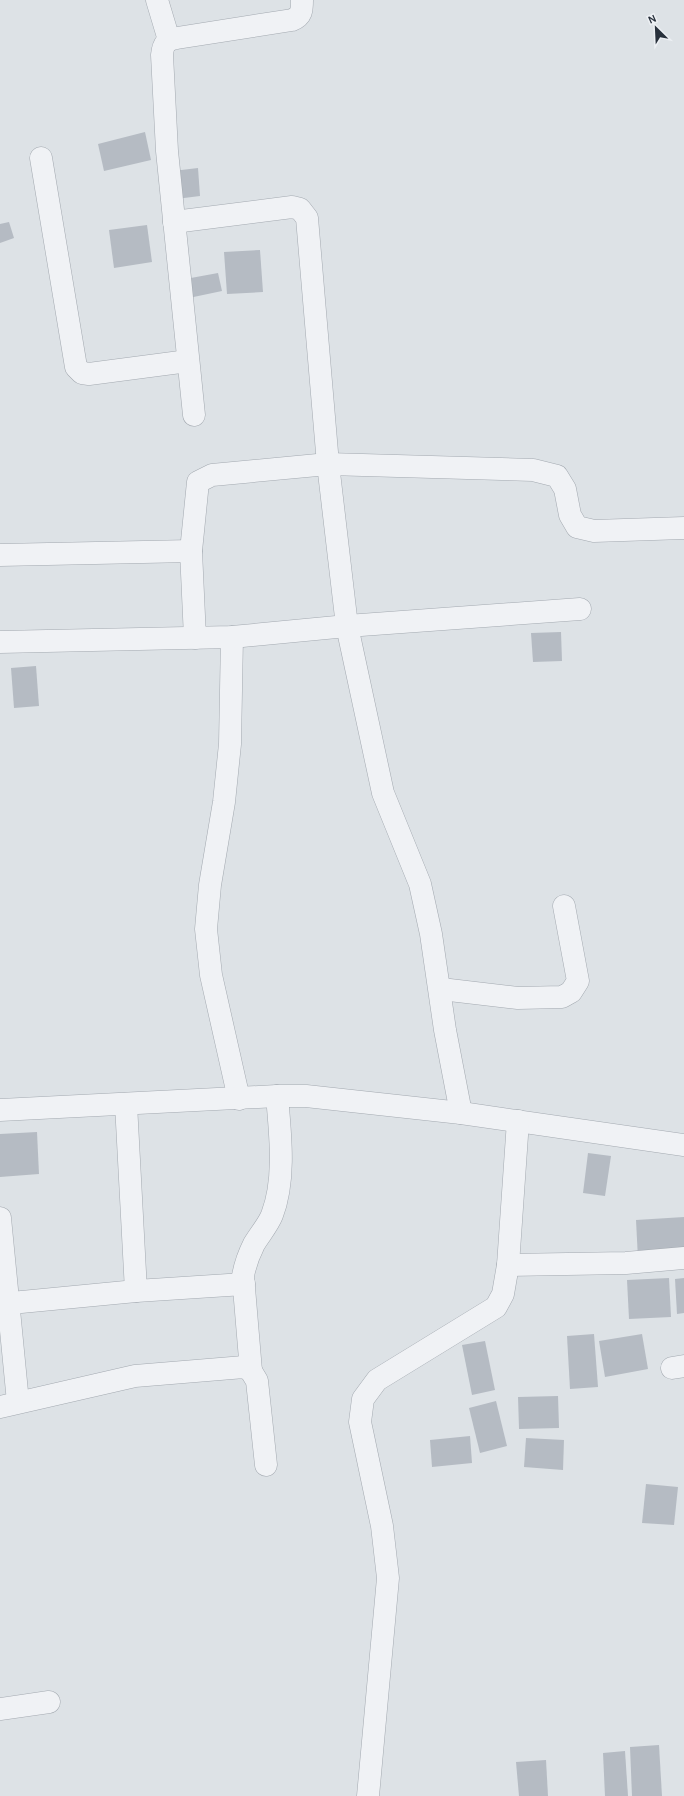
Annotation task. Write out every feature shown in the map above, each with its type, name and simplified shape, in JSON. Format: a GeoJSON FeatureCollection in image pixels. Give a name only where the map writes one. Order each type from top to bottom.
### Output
{"type":"FeatureCollection","features":[{"type":"Feature","properties":{"kind":"street"},"geometry":{"type":"LineString","coordinates":[[157,0],[169,40]]}},
{"type":"Feature","properties":{"kind":"street"},"geometry":{"type":"LineString","coordinates":[[194,415],[167,151],[162,55],[163,46],[169,40],[292,20],[298,17],[302,11],[302,0]]}},
{"type":"Feature","properties":{"kind":"street"},"geometry":{"type":"LineString","coordinates":[[41,158],[76,367],[82,373],[89,374],[188,361]]}},
{"type":"Feature","properties":{"kind":"street"},"geometry":{"type":"LineString","coordinates":[[174,222],[292,207],[300,209],[308,218],[328,464],[347,626],[383,793],[420,884],[441,989],[446,1030],[461,1112]]}},
{"type":"Feature","properties":{"kind":"street"},"geometry":{"type":"LineString","coordinates":[[195,638],[191,551],[198,482],[212,475],[328,464],[533,470],[557,476],[565,489],[570,515],[577,527],[594,531],[684,528]]}},
{"type":"Feature","properties":{"kind":"street"},"geometry":{"type":"LineString","coordinates":[[0,555],[191,551]]}},
{"type":"Feature","properties":{"kind":"street"},"geometry":{"type":"LineString","coordinates":[[0,642],[232,637],[347,626],[580,609]]}},
{"type":"Feature","properties":{"kind":"street"},"geometry":{"type":"LineString","coordinates":[[232,637],[230,744],[224,802],[210,885],[206,929],[211,975],[239,1099]]}},
{"type":"Feature","properties":{"kind":"street"},"geometry":{"type":"LineString","coordinates":[[441,989],[518,998],[562,997],[571,992],[578,981],[564,906]]}},
{"type":"Feature","properties":{"kind":"street"},"geometry":{"type":"LineString","coordinates":[[266,1464],[257,1381],[251,1371],[243,1276],[245,1265],[254,1245],[272,1215],[276,1195],[282,1152],[277,1096]]}},
{"type":"Feature","properties":{"kind":"street"},"geometry":{"type":"LineString","coordinates":[[0,1110],[277,1096],[306,1096],[461,1112],[684,1145]]}},
{"type":"Feature","properties":{"kind":"street"},"geometry":{"type":"LineString","coordinates":[[126,1104],[136,1292]]}},
{"type":"Feature","properties":{"kind":"street"},"geometry":{"type":"LineString","coordinates":[[368,1796],[388,1578],[382,1526],[360,1422],[364,1399],[378,1380],[496,1308],[503,1294],[508,1266],[518,1121]]}},
{"type":"Feature","properties":{"kind":"street"},"geometry":{"type":"LineString","coordinates":[[0,1218],[9,1404],[135,1376],[244,1367],[251,1371]]}},
{"type":"Feature","properties":{"kind":"street"},"geometry":{"type":"LineString","coordinates":[[508,1266],[626,1263],[684,1258]]}},
{"type":"Feature","properties":{"kind":"street"},"geometry":{"type":"LineString","coordinates":[[4,1303],[244,1284]]}},
{"type":"Feature","properties":{"kind":"street"},"geometry":{"type":"LineString","coordinates":[[0,1709],[49,1702]]}},
{"type":"Feature","properties":{"kind":"building"},"geometry":{"type":"Polygon","coordinates":[[[145,132],[151,160],[104,171],[98,144],[145,132]]]}},
{"type":"Feature","properties":{"kind":"building"},"geometry":{"type":"Polygon","coordinates":[[[198,168],[200,196],[176,199],[173,171],[198,168]]]}},
{"type":"Feature","properties":{"kind":"building"},"geometry":{"type":"Polygon","coordinates":[[[9,222],[14,238],[0,243],[0,224],[9,222]]]}},
{"type":"Feature","properties":{"kind":"building"},"geometry":{"type":"Polygon","coordinates":[[[147,225],[152,262],[114,268],[109,230],[147,225]]]}},
{"type":"Feature","properties":{"kind":"building"},"geometry":{"type":"Polygon","coordinates":[[[260,250],[263,292],[227,294],[224,252],[260,250]]]}},
{"type":"Feature","properties":{"kind":"building"},"geometry":{"type":"Polygon","coordinates":[[[218,273],[222,291],[184,299],[180,280],[218,273]]]}},
{"type":"Feature","properties":{"kind":"building"},"geometry":{"type":"Polygon","coordinates":[[[561,632],[562,661],[533,662],[531,633],[561,632]]]}},
{"type":"Feature","properties":{"kind":"building"},"geometry":{"type":"Polygon","coordinates":[[[36,666],[39,706],[14,708],[11,668],[36,666]]]}},
{"type":"Feature","properties":{"kind":"building"},"geometry":{"type":"Polygon","coordinates":[[[37,1132],[39,1174],[0,1177],[0,1134],[37,1132]]]}},
{"type":"Feature","properties":{"kind":"building"},"geometry":{"type":"Polygon","coordinates":[[[588,1153],[611,1156],[605,1196],[583,1193],[588,1153]]]}},
{"type":"Feature","properties":{"kind":"building"},"geometry":{"type":"Polygon","coordinates":[[[684,1217],[684,1256],[638,1259],[636,1220],[684,1217]]]}},
{"type":"Feature","properties":{"kind":"building"},"geometry":{"type":"Polygon","coordinates":[[[669,1278],[671,1317],[629,1319],[627,1280],[669,1278]]]}},
{"type":"Feature","properties":{"kind":"building"},"geometry":{"type":"Polygon","coordinates":[[[684,1278],[684,1313],[677,1314],[675,1279],[684,1278]]]}},
{"type":"Feature","properties":{"kind":"building"},"geometry":{"type":"Polygon","coordinates":[[[594,1334],[598,1387],[570,1389],[567,1336],[594,1334]]]}},
{"type":"Feature","properties":{"kind":"building"},"geometry":{"type":"Polygon","coordinates":[[[642,1334],[648,1369],[605,1377],[599,1341],[642,1334]]]}},
{"type":"Feature","properties":{"kind":"building"},"geometry":{"type":"Polygon","coordinates":[[[485,1341],[495,1390],[472,1395],[462,1345],[485,1341]]]}},
{"type":"Feature","properties":{"kind":"building"},"geometry":{"type":"Polygon","coordinates":[[[558,1396],[559,1428],[519,1429],[518,1397],[558,1396]]]}},
{"type":"Feature","properties":{"kind":"building"},"geometry":{"type":"Polygon","coordinates":[[[496,1401],[507,1446],[480,1453],[469,1408],[496,1401]]]}},
{"type":"Feature","properties":{"kind":"building"},"geometry":{"type":"Polygon","coordinates":[[[470,1436],[472,1463],[432,1467],[430,1440],[470,1436]]]}},
{"type":"Feature","properties":{"kind":"building"},"geometry":{"type":"Polygon","coordinates":[[[526,1438],[564,1440],[563,1470],[524,1467],[526,1438]]]}},
{"type":"Feature","properties":{"kind":"building"},"geometry":{"type":"Polygon","coordinates":[[[646,1484],[678,1487],[674,1525],[642,1523],[646,1484]]]}},
{"type":"Feature","properties":{"kind":"building"},"geometry":{"type":"Polygon","coordinates":[[[659,1745],[662,1796],[632,1796],[630,1747],[659,1745]]]}},
{"type":"Feature","properties":{"kind":"building"},"geometry":{"type":"Polygon","coordinates":[[[625,1751],[628,1796],[605,1796],[603,1753],[625,1751]]]}},
{"type":"Feature","properties":{"kind":"building"},"geometry":{"type":"Polygon","coordinates":[[[546,1760],[548,1796],[519,1796],[516,1762],[546,1760]]]}}]}
